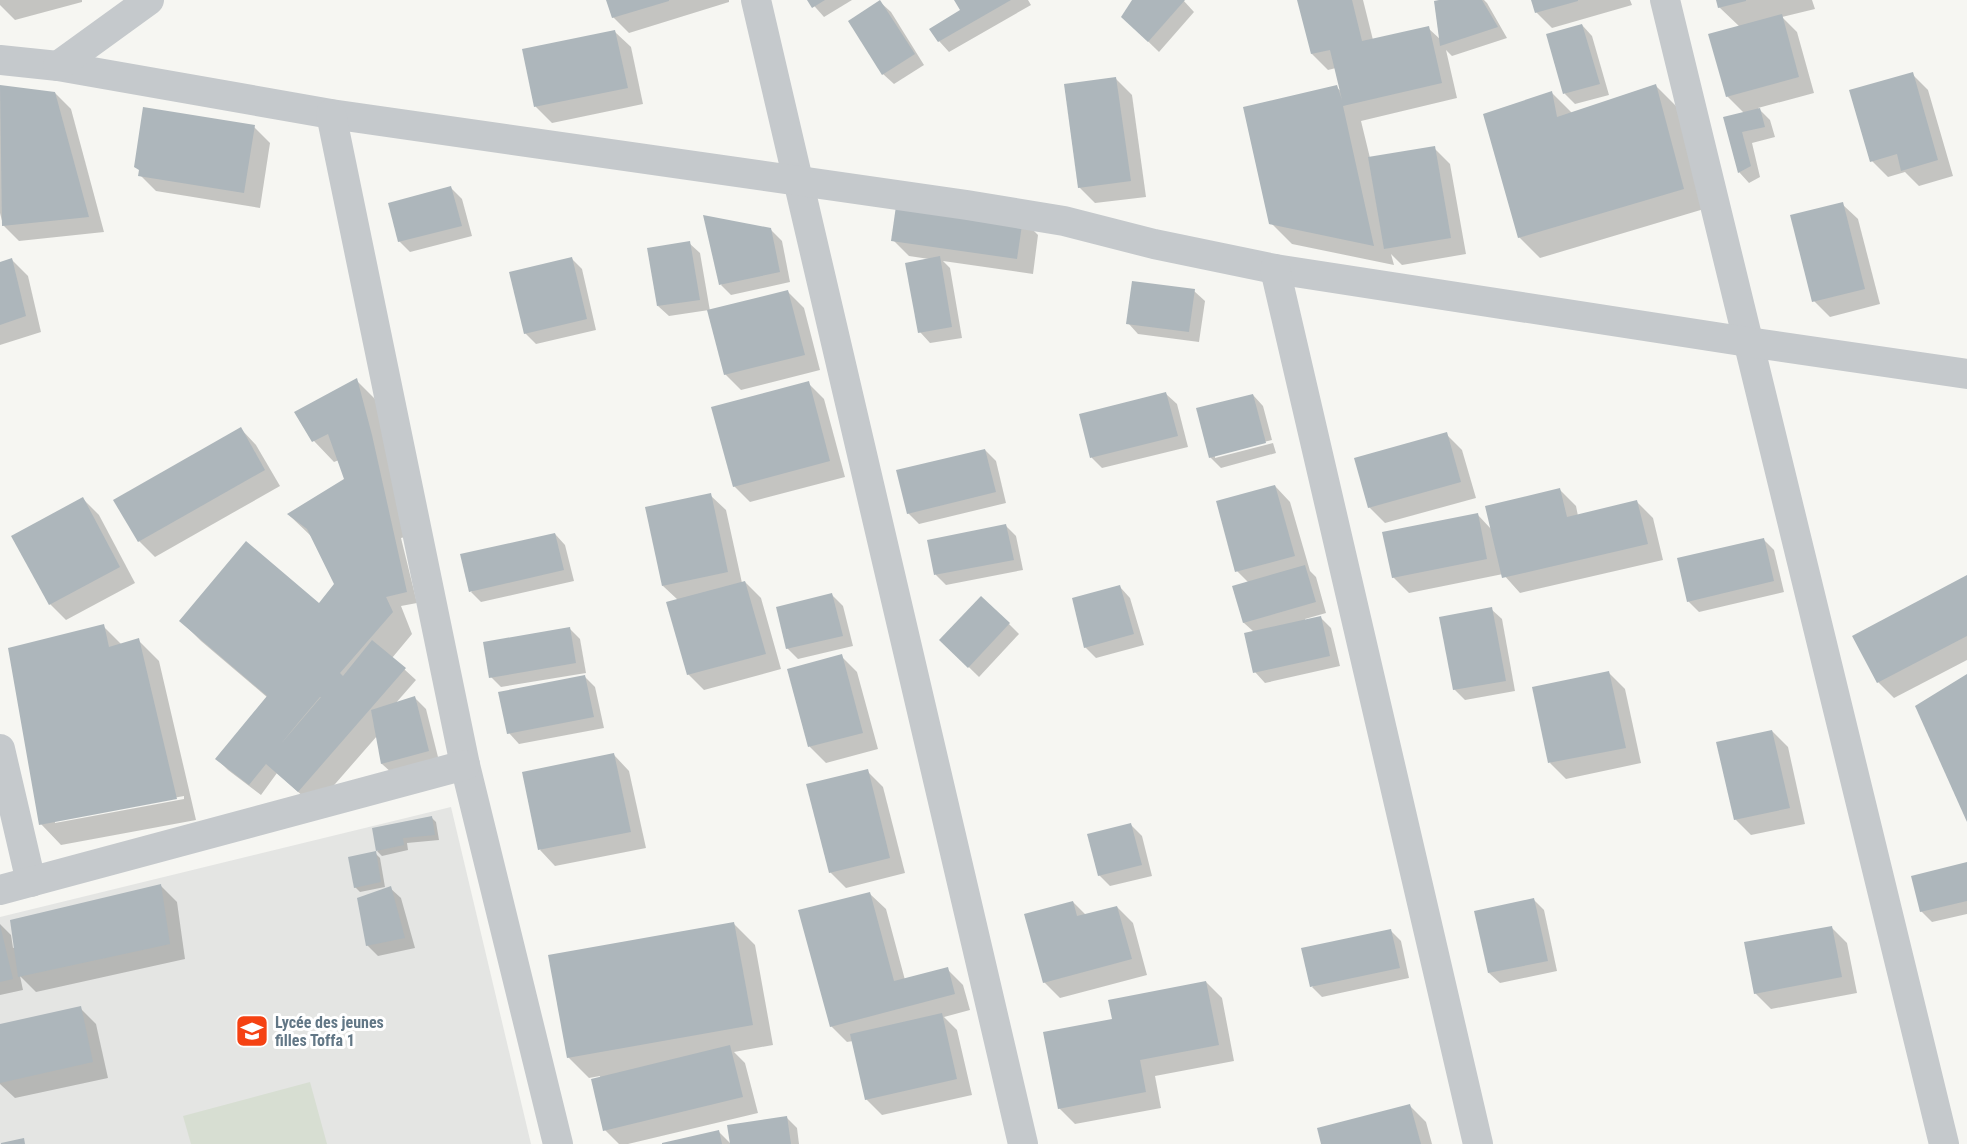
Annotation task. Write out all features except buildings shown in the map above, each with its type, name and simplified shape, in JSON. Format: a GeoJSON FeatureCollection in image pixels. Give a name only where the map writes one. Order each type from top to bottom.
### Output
{"type":"FeatureCollection","features":[{"type":"Feature","properties":{"kind":"street"},"geometry":{"type":"LineString","coordinates":[[58,66],[149,0]]}},
{"type":"Feature","properties":{"kind":"street"},"geometry":{"type":"LineString","coordinates":[[756,0],[1023,1144]]}},
{"type":"Feature","properties":{"kind":"street"},"geometry":{"type":"LineString","coordinates":[[1665,0],[1944,1144]]}},
{"type":"Feature","properties":{"kind":"street"},"geometry":{"type":"LineString","coordinates":[[0,60],[58,66],[331,114],[762,176],[799,179],[1064,221],[1154,244],[1275,269],[1967,374]]}},
{"type":"Feature","properties":{"kind":"street"},"geometry":{"type":"LineString","coordinates":[[331,114],[465,765],[558,1144]]}},
{"type":"Feature","properties":{"kind":"street"},"geometry":{"type":"LineString","coordinates":[[1275,269],[1478,1144]]}},
{"type":"Feature","properties":{"kind":"street"},"geometry":{"type":"LineString","coordinates":[[0,748],[31,882]]}},
{"type":"Feature","properties":{"kind":"street"},"geometry":{"type":"LineString","coordinates":[[0,890],[465,765]]}},
{"type":"Feature","properties":{"kind":"shaded area","name":"Lycée des jeunes filles Toffa 1"},"geometry":{"type":"Polygon","coordinates":[[[451,807],[531,1144],[0,1144],[0,917],[451,807]]]}},
{"type":"Feature","properties":{"kind":"shaded area"},"geometry":{"type":"Polygon","coordinates":[[[310,1082],[327,1144],[191,1144],[183,1116],[310,1082]]]}},
{"type":"Feature","properties":{"kind":"place","name":"Lycée des jeunes filles Toffa 1"},"geometry":{"type":"Point","coordinates":[252,1031]}}]}
